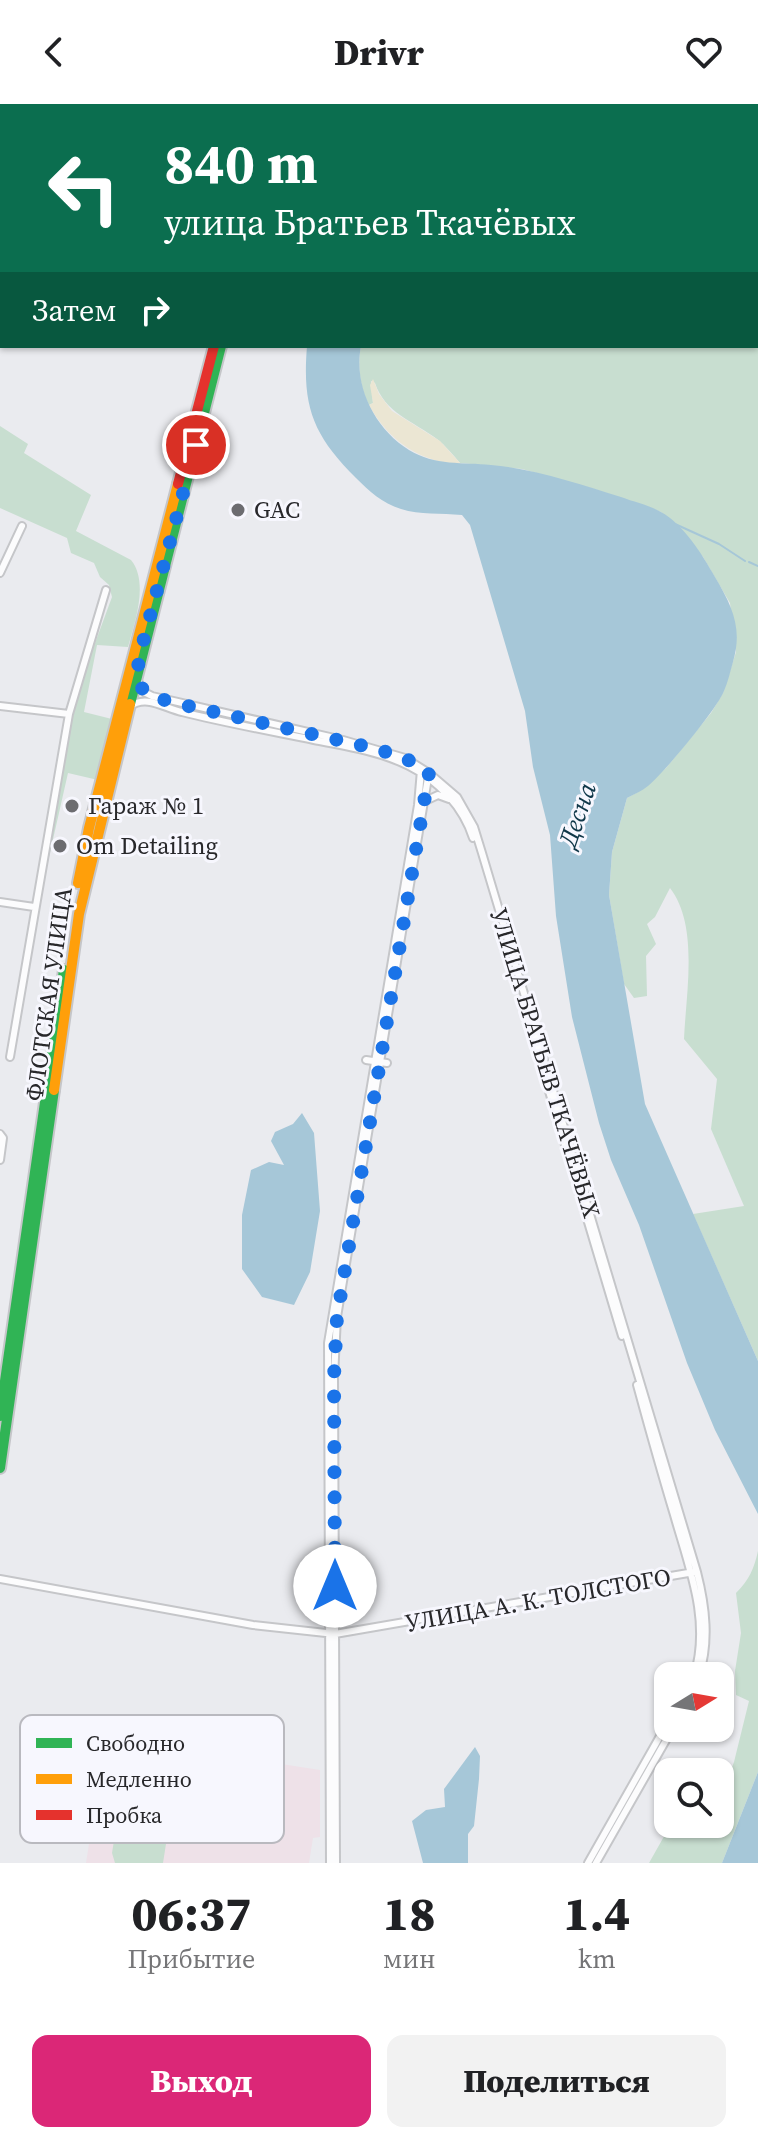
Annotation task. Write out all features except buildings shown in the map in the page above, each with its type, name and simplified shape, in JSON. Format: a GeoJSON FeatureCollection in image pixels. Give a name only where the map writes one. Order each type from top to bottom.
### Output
{"type":"FeatureCollection","features":[{"type":"Feature","properties":{"kind":"main road","name":"ФЛОТСКАЯ УЛИЦА"},"geometry":{"type":"LineString","coordinates":[[0,1416],[2,1384],[82,861],[213,348]]}},
{"type":"Feature","properties":{"kind":"main road","name":"ФЛОТСКАЯ УЛИЦА"},"geometry":{"type":"LineString","coordinates":[[0,1468],[79,914],[136,674],[220,348]]}},
{"type":"Feature","properties":{"kind":"street"},"geometry":{"type":"LineString","coordinates":[[0,573],[22,526]]}},
{"type":"Feature","properties":{"kind":"street","name":"ФЛОТСКАЯ УЛИЦА"},"geometry":{"type":"LineString","coordinates":[[10,1057],[69,714],[106,590]]}},
{"type":"Feature","properties":{"kind":"street","name":"УЛИЦА БРАТЬЕВ ТКАЧЁВЫХ"},"geometry":{"type":"LineString","coordinates":[[136,674],[138,685],[152,696],[405,758],[457,797],[474,827],[694,1572],[702,1635],[699,1662]]}},
{"type":"Feature","properties":{"kind":"street","name":"УЛИЦА БРАТЬЕВ ТКАЧЁВЫХ"},"geometry":{"type":"LineString","coordinates":[[128,708],[142,701],[150,702],[193,715],[342,746],[403,763],[423,772],[453,801],[470,829],[478,854],[694,1572]]}},
{"type":"Feature","properties":{"kind":"street"},"geometry":{"type":"LineString","coordinates":[[0,706],[69,714]]}},
{"type":"Feature","properties":{"kind":"street"},"geometry":{"type":"LineString","coordinates":[[333,1863],[328,1343],[380,1062],[421,802],[423,772]]}},
{"type":"Feature","properties":{"kind":"street"},"geometry":{"type":"LineString","coordinates":[[421,802],[423,772]]}},
{"type":"Feature","properties":{"kind":"street"},"geometry":{"type":"LineString","coordinates":[[421,802],[438,795],[453,801]]}},
{"type":"Feature","properties":{"kind":"street"},"geometry":{"type":"LineString","coordinates":[[0,902],[34,907]]}},
{"type":"Feature","properties":{"kind":"street"},"geometry":{"type":"LineString","coordinates":[[366,1060],[380,1062]]}},
{"type":"Feature","properties":{"kind":"street"},"geometry":{"type":"LineString","coordinates":[[0,1134],[3,1138],[0,1160]]}},
{"type":"Feature","properties":{"kind":"street","name":"УЛИЦА А. К. ТОЛСТОГО"},"geometry":{"type":"LineString","coordinates":[[0,1579],[239,1622],[332,1634],[694,1572]]}},
{"type":"Feature","properties":{"kind":"street"},"geometry":{"type":"LineString","coordinates":[[588,1863],[657,1742]]}},
{"type":"Feature","properties":{"kind":"street"},"geometry":{"type":"LineString","coordinates":[[596,1863],[665,1742]]}},
{"type":"Feature","properties":{"kind":"shaded area"},"geometry":{"type":"Polygon","coordinates":[[[284,1764],[320,1770],[320,1837],[313,1838],[309,1863],[86,1863],[89,1843],[284,1843],[284,1764]]]}},
{"type":"Feature","properties":{"kind":"green space"},"geometry":{"type":"Polygon","coordinates":[[[361,348],[758,348],[758,1361],[693,1214],[744,1206],[711,1129],[717,1079],[684,1039],[689,960],[685,921],[670,888],[655,917],[647,924],[656,944],[646,956],[647,996],[634,998],[624,984],[609,895],[612,852],[627,798],[666,768],[711,713],[723,693],[736,652],[730,603],[703,557],[661,512],[522,469],[460,463],[437,439],[393,409],[371,381],[373,403],[369,405],[361,384],[361,348]]]}},
{"type":"Feature","properties":{"kind":"green space"},"geometry":{"type":"Polygon","coordinates":[[[0,426],[28,444],[24,453],[91,495],[76,531],[131,560],[139,579],[139,602],[128,647],[97,645],[84,712],[112,719],[98,780],[68,773],[42,888],[39,887],[72,719],[112,597],[109,585],[100,577],[94,563],[71,553],[67,538],[0,508],[0,426]]]}},
{"type":"Feature","properties":{"kind":"green space"},"geometry":{"type":"Polygon","coordinates":[[[758,1551],[758,1772],[734,1833],[734,1762],[749,1701],[736,1695],[735,1671],[741,1633],[736,1593],[755,1563],[758,1551]]]}},
{"type":"Feature","properties":{"kind":"green space"},"geometry":{"type":"Polygon","coordinates":[[[663,1838],[732,1838],[722,1863],[649,1863],[663,1838]]]}},
{"type":"Feature","properties":{"kind":"green space"},"geometry":{"type":"Polygon","coordinates":[[[114,1843],[166,1843],[163,1863],[115,1863],[114,1843]]]}},
{"type":"Feature","properties":{"kind":"sand"},"geometry":{"type":"Polygon","coordinates":[[[373,379],[379,394],[392,411],[440,441],[465,465],[421,455],[397,440],[369,405],[373,403],[370,385],[373,379]]]}},
{"type":"Feature","properties":{"kind":"water","name":"Десна"},"geometry":{"type":"Polygon","coordinates":[[[307,348],[361,348],[360,376],[369,405],[386,431],[419,455],[439,461],[540,473],[661,512],[692,541],[731,608],[736,628],[736,650],[724,691],[701,726],[666,768],[648,786],[627,798],[612,852],[609,895],[645,1104],[758,1361],[758,1514],[715,1430],[687,1363],[639,1225],[599,1123],[572,1017],[556,916],[550,835],[533,767],[525,711],[470,525],[462,515],[401,509],[366,487],[341,462],[320,433],[309,403],[307,348]]]}},
{"type":"Feature","properties":{"kind":"water"},"geometry":{"type":"Polygon","coordinates":[[[302,1113],[314,1133],[320,1211],[310,1272],[294,1305],[262,1297],[242,1269],[242,1215],[251,1170],[269,1162],[284,1165],[271,1141],[275,1132],[293,1124],[302,1113]]]}},
{"type":"Feature","properties":{"kind":"water"},"geometry":{"type":"Polygon","coordinates":[[[475,1747],[480,1756],[479,1779],[474,1826],[468,1834],[468,1863],[423,1863],[412,1821],[426,1810],[445,1807],[444,1789],[475,1747]]]}},
{"type":"Feature","properties":{"kind":"water"},"geometry":{"type":"Polygon","coordinates":[[[758,1772],[758,1863],[722,1863],[758,1772]]]}},
{"type":"Feature","properties":{"kind":"waterway"},"geometry":{"type":"LineString","coordinates":[[675,524],[719,544],[745,561]]}},
{"type":"Feature","properties":{"kind":"waterway"},"geometry":{"type":"LineString","coordinates":[[749,562],[758,566]]}},
{"type":"Feature","properties":{"kind":"traffic: fast"},"geometry":{"type":"LineString","coordinates":[[130,704],[220,348]]}},
{"type":"Feature","properties":{"kind":"traffic: fast"},"geometry":{"type":"LineString","coordinates":[[0,1416],[64,970]]}},
{"type":"Feature","properties":{"kind":"traffic: fast"},"geometry":{"type":"LineString","coordinates":[[0,1468],[54,1090]]}},
{"type":"Feature","properties":{"kind":"traffic: slow"},"geometry":{"type":"LineString","coordinates":[[78,883],[89,828],[178,484]]}},
{"type":"Feature","properties":{"kind":"traffic: slow"},"geometry":{"type":"LineString","coordinates":[[54,1090],[79,914],[130,704]]}},
{"type":"Feature","properties":{"kind":"traffic: jam"},"geometry":{"type":"LineString","coordinates":[[178,484],[213,348]]}},
{"type":"Feature","properties":{"kind":"place","name":"GAC"},"geometry":{"type":"Point","coordinates":[238,510]}},
{"type":"Feature","properties":{"kind":"place","name":"Гараж № 1"},"geometry":{"type":"Point","coordinates":[72,806]}},
{"type":"Feature","properties":{"kind":"place","name":"Om Detailing"},"geometry":{"type":"Point","coordinates":[60,846]}},
{"type":"Feature","properties":{"kind":"route"},"geometry":{"type":"LineString","coordinates":[[196,445],[142,646],[136,674],[138,685],[152,696],[175,703],[373,748],[405,758],[429,773],[337,1317],[334,1377],[335,1586]]}}]}
